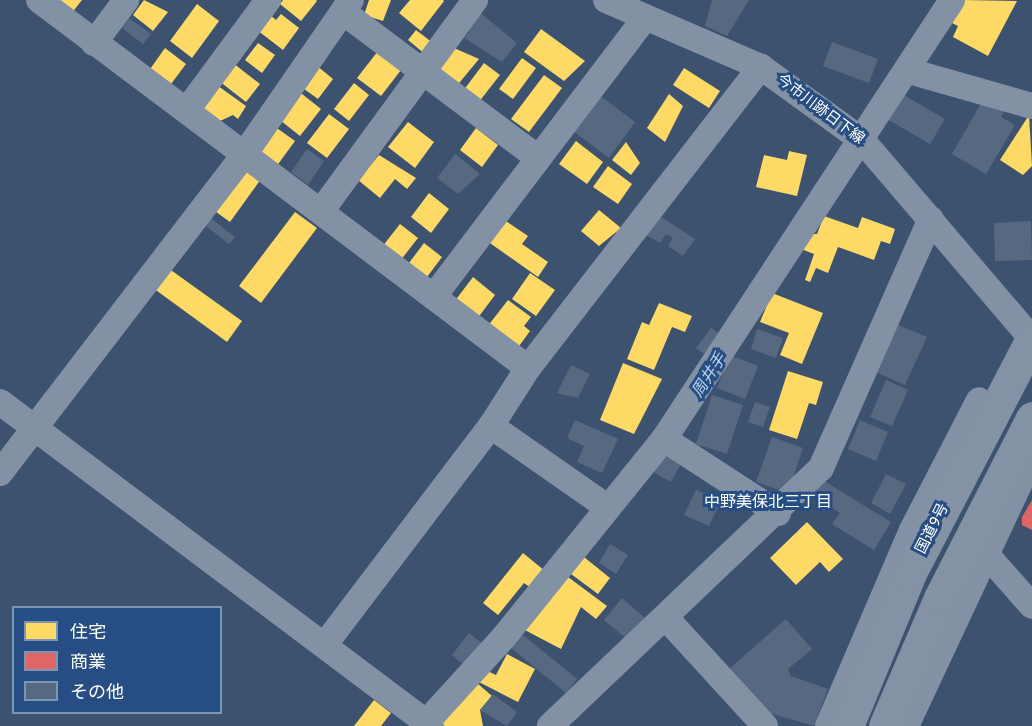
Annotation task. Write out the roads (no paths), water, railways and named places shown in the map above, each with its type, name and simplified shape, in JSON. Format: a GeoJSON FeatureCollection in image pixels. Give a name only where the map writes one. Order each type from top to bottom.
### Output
{"type":"FeatureCollection","features":[{"type":"Feature","properties":{"kind":"highway","name":"国道9号"},"geometry":{"type":"LineString","coordinates":[[835,723],[1032,339]]}},
{"type":"Feature","properties":{"kind":"highway"},"geometry":{"type":"LineString","coordinates":[[885,726],[993,491],[1032,418]]}},
{"type":"Feature","properties":{"kind":"street"},"geometry":{"type":"LineString","coordinates":[[39,0],[94,43],[246,152],[528,368]]}},
{"type":"Feature","properties":{"kind":"street"},"geometry":{"type":"LineString","coordinates":[[94,43],[126,0]]}},
{"type":"Feature","properties":{"kind":"street"},"geometry":{"type":"LineString","coordinates":[[187,110],[268,0]]}},
{"type":"Feature","properties":{"kind":"street"},"geometry":{"type":"LineString","coordinates":[[322,210],[475,0]]}},
{"type":"Feature","properties":{"kind":"street","name":"今市川跡日下線"},"geometry":{"type":"LineString","coordinates":[[606,0],[761,67],[862,140],[1032,339]]}},
{"type":"Feature","properties":{"kind":"street"},"geometry":{"type":"LineString","coordinates":[[0,402],[326,643],[427,725],[504,638],[607,507],[664,439],[909,71],[952,0]]}},
{"type":"Feature","properties":{"kind":"street"},"geometry":{"type":"LineString","coordinates":[[0,473],[246,152],[347,6],[423,70],[538,158]]}},
{"type":"Feature","properties":{"kind":"street"},"geometry":{"type":"LineString","coordinates":[[434,296],[646,17]]}},
{"type":"Feature","properties":{"kind":"street"},"geometry":{"type":"LineString","coordinates":[[326,643],[491,426],[528,368],[761,67]]}},
{"type":"Feature","properties":{"kind":"street"},"geometry":{"type":"LineString","coordinates":[[909,71],[1032,106]]}},
{"type":"Feature","properties":{"kind":"street"},"geometry":{"type":"LineString","coordinates":[[550,726],[667,619],[778,513],[821,468],[931,219]]}},
{"type":"Feature","properties":{"kind":"street"},"geometry":{"type":"LineString","coordinates":[[835,723],[933,489],[979,400]]}},
{"type":"Feature","properties":{"kind":"street"},"geometry":{"type":"LineString","coordinates":[[491,426],[607,507]]}},
{"type":"Feature","properties":{"kind":"street"},"geometry":{"type":"LineString","coordinates":[[664,439],[778,513]]}},
{"type":"Feature","properties":{"kind":"street"},"geometry":{"type":"LineString","coordinates":[[906,726],[982,558],[1032,457]]}},
{"type":"Feature","properties":{"kind":"street"},"geometry":{"type":"LineString","coordinates":[[933,489],[963,472]]}},
{"type":"Feature","properties":{"kind":"street"},"geometry":{"type":"LineString","coordinates":[[993,491],[997,528]]}},
{"type":"Feature","properties":{"kind":"street"},"geometry":{"type":"LineString","coordinates":[[982,558],[994,563],[1032,606]]}},
{"type":"Feature","properties":{"kind":"street"},"geometry":{"type":"LineString","coordinates":[[667,619],[765,726]]}},
{"type":"Feature","properties":{"kind":"district","name":"中野美保北三丁目"},"geometry":{"type":"Point","coordinates":[768,503]}},
{"type":"Feature","properties":{"kind":"water label","name":"周井手"},"geometry":{"type":"Point","coordinates":[710,376]}}]}
